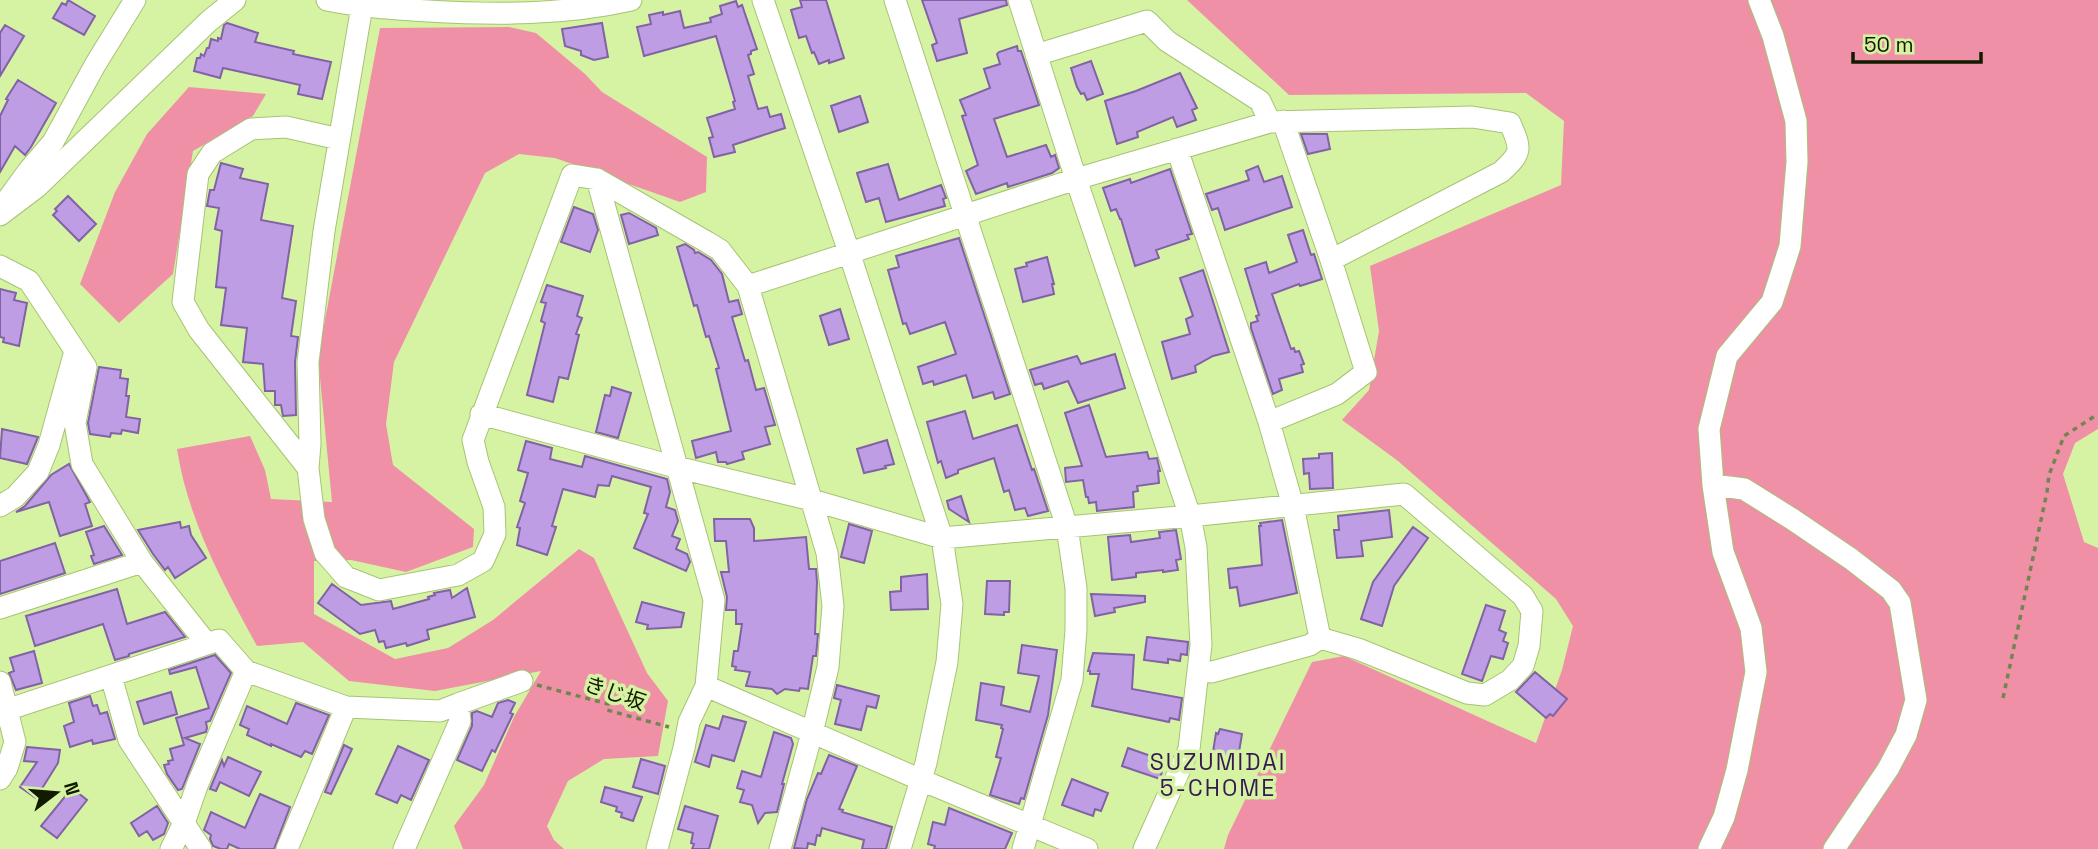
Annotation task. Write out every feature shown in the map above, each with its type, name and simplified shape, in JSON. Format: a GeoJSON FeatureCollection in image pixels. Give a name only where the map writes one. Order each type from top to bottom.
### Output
{"type":"FeatureCollection","features":[{"type":"Feature","properties":{"kind":"street"},"geometry":{"type":"LineString","coordinates":[[0,213],[29,170],[53,142],[95,65],[135,0]]}},
{"type":"Feature","properties":{"kind":"street"},"geometry":{"type":"LineString","coordinates":[[0,213],[37,187],[209,21],[235,0]]}},
{"type":"Feature","properties":{"kind":"street"},"geometry":{"type":"LineString","coordinates":[[327,0],[493,14],[598,8],[631,0]]}},
{"type":"Feature","properties":{"kind":"street"},"geometry":{"type":"LineString","coordinates":[[763,0],[849,251],[942,538],[952,604],[947,662],[921,780],[900,849]]}},
{"type":"Feature","properties":{"kind":"street"},"geometry":{"type":"LineString","coordinates":[[895,0],[1067,527],[1076,588],[1072,681],[1024,849]]}},
{"type":"Feature","properties":{"kind":"street"},"geometry":{"type":"LineString","coordinates":[[1019,0],[1076,179],[1190,516],[1196,547],[1201,645],[1189,749],[1144,849]]}},
{"type":"Feature","properties":{"kind":"street"},"geometry":{"type":"LineString","coordinates":[[1709,849],[1724,817],[1737,771],[1756,672],[1751,628],[1723,552],[1713,485],[1709,429],[1727,356],[1772,302],[1790,246],[1797,162],[1796,121],[1773,36],[1759,0]]}},
{"type":"Feature","properties":{"kind":"street"},"geometry":{"type":"LineString","coordinates":[[363,4],[324,231],[308,362],[308,468],[314,519],[325,553],[346,577],[379,590],[458,575],[483,561],[495,534],[494,507],[472,440],[572,175],[597,179],[720,250],[748,286],[827,553],[833,606],[828,667],[780,849]]}},
{"type":"Feature","properties":{"kind":"street"},"geometry":{"type":"LineString","coordinates":[[1037,55],[1147,21],[1167,41],[1260,101],[1276,122],[1331,260],[1366,372],[1337,394],[1269,422]]}},
{"type":"Feature","properties":{"kind":"street"},"geometry":{"type":"LineString","coordinates":[[748,286],[1076,179],[1276,122],[1472,117],[1510,123],[1519,145],[1515,160],[1501,172],[1331,260]]}},
{"type":"Feature","properties":{"kind":"street"},"geometry":{"type":"LineString","coordinates":[[308,468],[199,330],[183,302],[198,174],[212,153],[251,129],[285,127],[339,139]]}},
{"type":"Feature","properties":{"kind":"street"},"geometry":{"type":"LineString","coordinates":[[1177,149],[1269,422],[1293,506],[1320,638]]}},
{"type":"Feature","properties":{"kind":"street"},"geometry":{"type":"LineString","coordinates":[[597,179],[676,467],[696,527],[714,600],[706,686],[689,722],[657,849]]}},
{"type":"Feature","properties":{"kind":"street"},"geometry":{"type":"LineString","coordinates":[[0,266],[29,281],[86,367],[75,423],[82,464],[142,562],[207,644]]}},
{"type":"Feature","properties":{"kind":"street"},"geometry":{"type":"LineString","coordinates":[[0,506],[15,497],[38,472],[49,445],[75,351]]}},
{"type":"Feature","properties":{"kind":"street"},"geometry":{"type":"LineString","coordinates":[[481,414],[676,467],[812,500],[942,538],[1404,494],[1523,596],[1532,611],[1529,646],[1523,666],[1510,680],[1485,695],[1467,693],[1358,649],[1320,638]]}},
{"type":"Feature","properties":{"kind":"street"},"geometry":{"type":"LineString","coordinates":[[1713,485],[1744,489],[1792,519],[1891,590],[1900,603],[1916,700],[1906,735],[1894,758],[1834,849]]}},
{"type":"Feature","properties":{"kind":"street"},"geometry":{"type":"LineString","coordinates":[[0,608],[142,562]]}},
{"type":"Feature","properties":{"kind":"street"},"geometry":{"type":"LineString","coordinates":[[1198,671],[1212,672],[1310,645],[1320,638]]}},
{"type":"Feature","properties":{"kind":"street"},"geometry":{"type":"LineString","coordinates":[[4,711],[219,640],[246,671],[346,707],[440,711],[522,681]]}},
{"type":"Feature","properties":{"kind":"street"},"geometry":{"type":"LineString","coordinates":[[171,849],[184,824],[198,783],[246,671]]}},
{"type":"Feature","properties":{"kind":"street"},"geometry":{"type":"LineString","coordinates":[[111,676],[129,740],[201,849]]}},
{"type":"Feature","properties":{"kind":"street"},"geometry":{"type":"LineString","coordinates":[[0,682],[4,711],[15,742],[7,768],[0,779]]}},
{"type":"Feature","properties":{"kind":"street"},"geometry":{"type":"LineString","coordinates":[[706,686],[1087,849]]}},
{"type":"Feature","properties":{"kind":"street"},"geometry":{"type":"LineString","coordinates":[[404,849],[460,720],[458,704]]}},
{"type":"Feature","properties":{"kind":"street"},"geometry":{"type":"LineString","coordinates":[[287,849],[346,707]]}},
{"type":"Feature","properties":{"kind":"path"},"geometry":{"type":"LineString","coordinates":[[2003,698],[2049,475],[2064,436],[2098,414]]}},
{"type":"Feature","properties":{"kind":"path","name":"きじ坂"},"geometry":{"type":"LineString","coordinates":[[522,681],[608,704],[607,709],[673,728],[678,716],[689,722]]}},
{"type":"Feature","properties":{"kind":"shaded area"},"geometry":{"type":"Polygon","coordinates":[[[1187,0],[2098,0],[2098,429],[2075,443],[2063,474],[2084,542],[2098,548],[2098,849],[1224,849],[1228,835],[1312,662],[1344,656],[1536,743],[1562,670],[1573,626],[1556,599],[1398,461],[1342,420],[1369,390],[1379,331],[1370,266],[1561,185],[1564,121],[1526,93],[1289,95],[1187,0]]]}},
{"type":"Feature","properties":{"kind":"shaded area"},"geometry":{"type":"Polygon","coordinates":[[[509,27],[536,33],[602,92],[707,157],[706,192],[680,202],[555,158],[519,154],[485,173],[394,362],[386,424],[393,465],[474,529],[473,547],[406,572],[351,560],[314,561],[314,614],[395,659],[448,648],[493,620],[579,549],[594,558],[647,673],[668,701],[658,756],[604,759],[568,781],[547,826],[554,840],[564,849],[463,849],[454,826],[484,785],[514,717],[541,671],[435,691],[349,681],[303,642],[257,646],[208,551],[189,501],[177,449],[250,436],[265,470],[271,499],[332,502],[318,357],[380,28],[509,27]]]}},
{"type":"Feature","properties":{"kind":"shaded area"},"geometry":{"type":"Polygon","coordinates":[[[189,87],[266,94],[253,116],[193,151],[173,274],[119,323],[80,284],[115,192],[147,134],[189,87]]]}},
{"type":"Feature","properties":{"kind":"building"},"geometry":{"type":"Polygon","coordinates":[[[68,0],[95,16],[84,35],[53,18],[62,3],[66,5],[68,0]]]}},
{"type":"Feature","properties":{"kind":"building"},"geometry":{"type":"Polygon","coordinates":[[[800,0],[826,0],[844,58],[819,64],[806,36],[799,38],[791,10],[802,7],[800,0]]]}},
{"type":"Feature","properties":{"kind":"building"},"geometry":{"type":"Polygon","coordinates":[[[922,0],[1006,0],[1007,5],[959,19],[967,53],[937,61],[932,45],[937,43],[922,0]]]}},
{"type":"Feature","properties":{"kind":"building"},"geometry":{"type":"Polygon","coordinates":[[[736,1],[738,7],[742,5],[757,49],[748,55],[754,74],[748,76],[758,109],[767,107],[770,117],[781,114],[785,128],[733,145],[735,152],[714,157],[709,138],[713,137],[707,118],[735,109],[716,36],[644,56],[637,27],[651,24],[649,15],[663,12],[663,15],[680,11],[684,28],[711,22],[710,18],[722,14],[720,6],[736,1]]]}},
{"type":"Feature","properties":{"kind":"building"},"geometry":{"type":"Polygon","coordinates":[[[227,23],[258,33],[255,42],[331,62],[322,99],[298,94],[300,85],[223,68],[220,78],[194,71],[197,58],[200,58],[201,54],[204,56],[211,39],[221,39],[224,25],[227,23]]]}},
{"type":"Feature","properties":{"kind":"building"},"geometry":{"type":"Polygon","coordinates":[[[602,23],[608,57],[594,60],[581,55],[581,51],[565,46],[562,29],[602,23]]]}},
{"type":"Feature","properties":{"kind":"building"},"geometry":{"type":"Polygon","coordinates":[[[5,25],[24,36],[0,76],[0,33],[5,25]]]}},
{"type":"Feature","properties":{"kind":"building"},"geometry":{"type":"Polygon","coordinates":[[[1017,46],[1039,105],[994,119],[1007,157],[1046,145],[1051,157],[1055,155],[1059,168],[1052,173],[1008,187],[1007,183],[976,194],[966,171],[978,165],[962,116],[966,115],[960,100],[990,88],[984,69],[1000,64],[997,54],[999,52],[1017,46]]]}},
{"type":"Feature","properties":{"kind":"building"},"geometry":{"type":"Polygon","coordinates":[[[1091,61],[1103,94],[1087,100],[1077,87],[1071,68],[1091,61]]]}},
{"type":"Feature","properties":{"kind":"building"},"geometry":{"type":"Polygon","coordinates":[[[1180,73],[1197,108],[1192,110],[1196,120],[1177,127],[1173,117],[1137,132],[1138,137],[1117,144],[1105,101],[1180,73]]]}},
{"type":"Feature","properties":{"kind":"building"},"geometry":{"type":"Polygon","coordinates":[[[18,80],[56,103],[25,155],[15,146],[0,172],[0,116],[8,100],[6,99],[18,80]]]}},
{"type":"Feature","properties":{"kind":"building"},"geometry":{"type":"Polygon","coordinates":[[[860,96],[868,122],[839,132],[831,106],[860,96]]]}},
{"type":"Feature","properties":{"kind":"building"},"geometry":{"type":"Polygon","coordinates":[[[1301,134],[1327,134],[1330,149],[1308,154],[1301,134]]]}},
{"type":"Feature","properties":{"kind":"building"},"geometry":{"type":"Polygon","coordinates":[[[221,163],[243,169],[240,178],[268,184],[261,220],[293,226],[282,298],[296,301],[291,336],[298,337],[295,362],[296,415],[283,416],[281,405],[275,405],[275,391],[265,391],[263,364],[243,362],[247,328],[221,325],[226,288],[216,287],[222,231],[215,229],[219,208],[207,206],[210,190],[214,190],[221,163]]]}},
{"type":"Feature","properties":{"kind":"building"},"geometry":{"type":"Polygon","coordinates":[[[888,164],[899,200],[941,185],[946,198],[943,199],[945,206],[886,222],[879,198],[866,202],[857,173],[888,164]]]}},
{"type":"Feature","properties":{"kind":"building"},"geometry":{"type":"Polygon","coordinates":[[[1258,166],[1264,182],[1282,176],[1292,207],[1225,230],[1218,208],[1212,210],[1206,194],[1249,180],[1246,171],[1258,166]]]}},
{"type":"Feature","properties":{"kind":"building"},"geometry":{"type":"Polygon","coordinates":[[[1170,169],[1192,234],[1187,235],[1189,239],[1156,250],[1159,258],[1135,266],[1121,219],[1116,209],[1111,211],[1103,188],[1130,179],[1131,183],[1170,169]]]}},
{"type":"Feature","properties":{"kind":"building"},"geometry":{"type":"Polygon","coordinates":[[[68,196],[96,224],[79,241],[53,215],[57,211],[55,209],[68,196]]]}},
{"type":"Feature","properties":{"kind":"building"},"geometry":{"type":"Polygon","coordinates":[[[574,207],[593,214],[598,230],[590,252],[561,242],[574,207]]]}},
{"type":"Feature","properties":{"kind":"building"},"geometry":{"type":"Polygon","coordinates":[[[629,213],[656,228],[658,235],[629,244],[621,215],[629,213]]]}},
{"type":"Feature","properties":{"kind":"building"},"geometry":{"type":"Polygon","coordinates":[[[1303,230],[1322,279],[1272,294],[1291,349],[1299,351],[1304,364],[1301,365],[1303,372],[1279,379],[1282,390],[1273,394],[1251,328],[1251,323],[1258,321],[1256,316],[1259,315],[1245,269],[1266,262],[1269,273],[1297,262],[1288,235],[1303,230]]]}},
{"type":"Feature","properties":{"kind":"building"},"geometry":{"type":"Polygon","coordinates":[[[959,238],[1010,394],[995,399],[993,392],[973,398],[966,375],[934,385],[933,381],[923,384],[918,367],[956,354],[945,322],[910,334],[906,323],[903,324],[888,270],[899,267],[896,256],[959,238]]]}},
{"type":"Feature","properties":{"kind":"building"},"geometry":{"type":"Polygon","coordinates":[[[685,244],[695,253],[698,252],[711,260],[722,274],[729,302],[738,300],[742,314],[732,317],[745,361],[748,360],[756,390],[764,388],[775,425],[765,427],[770,444],[742,452],[744,459],[727,464],[718,462],[716,452],[696,458],[692,441],[731,431],[716,369],[719,368],[697,305],[694,306],[677,247],[685,244]]]}},
{"type":"Feature","properties":{"kind":"building"},"geometry":{"type":"Polygon","coordinates":[[[1047,257],[1054,294],[1023,302],[1015,269],[1047,257]]]}},
{"type":"Feature","properties":{"kind":"building"},"geometry":{"type":"Polygon","coordinates":[[[1203,270],[1229,352],[1213,356],[1195,366],[1196,372],[1172,379],[1162,342],[1190,334],[1186,319],[1193,316],[1180,278],[1203,270]]]}},
{"type":"Feature","properties":{"kind":"building"},"geometry":{"type":"Polygon","coordinates":[[[547,285],[583,296],[577,316],[582,318],[576,334],[579,335],[568,379],[559,377],[553,402],[527,395],[545,323],[541,321],[546,303],[541,302],[547,285]]]}},
{"type":"Feature","properties":{"kind":"building"},"geometry":{"type":"Polygon","coordinates":[[[0,289],[16,293],[14,300],[27,303],[19,346],[3,342],[4,338],[0,337],[0,289]]]}},
{"type":"Feature","properties":{"kind":"building"},"geometry":{"type":"Polygon","coordinates":[[[840,309],[849,339],[829,345],[820,316],[840,309]]]}},
{"type":"Feature","properties":{"kind":"building"},"geometry":{"type":"Polygon","coordinates":[[[1115,354],[1125,388],[1078,403],[1068,381],[1044,389],[1042,383],[1035,385],[1030,370],[1077,356],[1081,364],[1115,354]]]}},
{"type":"Feature","properties":{"kind":"building"},"geometry":{"type":"Polygon","coordinates":[[[99,367],[121,370],[120,378],[128,379],[126,417],[140,419],[138,433],[122,430],[121,434],[111,433],[110,437],[90,434],[88,423],[99,367]]]}},
{"type":"Feature","properties":{"kind":"building"},"geometry":{"type":"Polygon","coordinates":[[[612,387],[631,393],[618,438],[596,432],[605,395],[610,396],[612,387]]]}},
{"type":"Feature","properties":{"kind":"building"},"geometry":{"type":"Polygon","coordinates":[[[1089,405],[1106,457],[1147,452],[1149,459],[1157,458],[1159,483],[1137,486],[1138,491],[1133,492],[1134,507],[1097,511],[1096,502],[1089,503],[1086,497],[1083,480],[1066,482],[1065,468],[1082,466],[1065,413],[1089,405]]]}},
{"type":"Feature","properties":{"kind":"building"},"geometry":{"type":"Polygon","coordinates":[[[965,411],[973,439],[1017,425],[1048,511],[1028,516],[1025,508],[1015,510],[1009,490],[1004,492],[994,458],[958,470],[958,473],[946,478],[941,461],[938,463],[927,422],[965,411]]]}},
{"type":"Feature","properties":{"kind":"building"},"geometry":{"type":"Polygon","coordinates":[[[2,429],[38,437],[27,464],[0,458],[2,429]]]}},
{"type":"Feature","properties":{"kind":"building"},"geometry":{"type":"Polygon","coordinates":[[[887,440],[894,464],[864,473],[857,449],[887,440]]]}},
{"type":"Feature","properties":{"kind":"building"},"geometry":{"type":"Polygon","coordinates":[[[526,441],[552,448],[550,459],[582,467],[585,456],[667,479],[670,492],[666,507],[675,510],[678,521],[672,536],[680,539],[676,549],[687,554],[690,562],[686,571],[634,548],[648,514],[644,513],[651,487],[612,476],[609,486],[598,485],[595,497],[563,489],[552,526],[556,527],[547,555],[517,545],[520,528],[517,527],[525,503],[520,501],[528,473],[518,470],[526,441]]]}},
{"type":"Feature","properties":{"kind":"building"},"geometry":{"type":"Polygon","coordinates":[[[1332,453],[1333,488],[1310,489],[1309,473],[1304,474],[1303,459],[1319,458],[1319,454],[1332,453]]]}},
{"type":"Feature","properties":{"kind":"building"},"geometry":{"type":"Polygon","coordinates":[[[69,464],[90,502],[85,504],[92,526],[60,536],[49,502],[16,512],[25,506],[51,475],[69,464]]]}},
{"type":"Feature","properties":{"kind":"building"},"geometry":{"type":"Polygon","coordinates":[[[961,496],[969,522],[949,509],[947,501],[961,496]]]}},
{"type":"Feature","properties":{"kind":"building"},"geometry":{"type":"Polygon","coordinates":[[[1389,510],[1392,537],[1361,541],[1363,556],[1337,558],[1334,530],[1339,530],[1338,516],[1389,510]]]}},
{"type":"Feature","properties":{"kind":"building"},"geometry":{"type":"Polygon","coordinates":[[[714,519],[750,519],[754,528],[754,541],[806,537],[809,569],[816,569],[815,634],[818,634],[808,689],[785,689],[777,694],[772,689],[746,686],[750,672],[735,670],[736,667],[732,666],[734,651],[738,651],[742,624],[736,624],[736,610],[726,610],[727,597],[721,572],[729,572],[726,541],[715,541],[714,519]]]}},
{"type":"Feature","properties":{"kind":"building"},"geometry":{"type":"Polygon","coordinates":[[[1282,520],[1297,593],[1240,606],[1237,587],[1230,588],[1228,569],[1262,565],[1260,523],[1282,520]]]}},
{"type":"Feature","properties":{"kind":"building"},"geometry":{"type":"Polygon","coordinates":[[[180,522],[181,528],[189,526],[191,535],[206,558],[175,578],[168,567],[165,570],[138,530],[180,522]]]}},
{"type":"Feature","properties":{"kind":"building"},"geometry":{"type":"Polygon","coordinates":[[[849,524],[872,531],[864,563],[841,557],[849,524]]]}},
{"type":"Feature","properties":{"kind":"building"},"geometry":{"type":"Polygon","coordinates":[[[104,526],[122,555],[94,564],[91,556],[94,555],[86,532],[104,526]]]}},
{"type":"Feature","properties":{"kind":"building"},"geometry":{"type":"Polygon","coordinates":[[[1413,527],[1428,538],[1394,586],[1382,626],[1361,619],[1373,582],[1413,527]]]}},
{"type":"Feature","properties":{"kind":"building"},"geometry":{"type":"Polygon","coordinates":[[[1176,530],[1181,559],[1176,560],[1178,570],[1136,573],[1136,577],[1112,580],[1108,537],[1130,535],[1131,542],[1160,538],[1159,532],[1176,530]]]}},
{"type":"Feature","properties":{"kind":"building"},"geometry":{"type":"Polygon","coordinates":[[[55,543],[65,573],[0,594],[0,561],[55,543]]]}},
{"type":"Feature","properties":{"kind":"building"},"geometry":{"type":"Polygon","coordinates":[[[927,574],[928,609],[891,610],[890,592],[901,591],[901,577],[927,574]]]}},
{"type":"Feature","properties":{"kind":"building"},"geometry":{"type":"Polygon","coordinates":[[[987,581],[1010,581],[1009,612],[1004,612],[1004,615],[985,614],[987,581]]]}},
{"type":"Feature","properties":{"kind":"building"},"geometry":{"type":"Polygon","coordinates":[[[332,584],[361,605],[391,601],[393,609],[429,599],[434,593],[450,590],[452,598],[467,588],[475,617],[427,630],[429,639],[407,646],[406,643],[386,648],[384,641],[379,642],[375,630],[360,634],[318,603],[332,584]]]}},
{"type":"Feature","properties":{"kind":"building"},"geometry":{"type":"Polygon","coordinates":[[[117,589],[127,624],[165,612],[185,637],[115,660],[103,624],[35,646],[26,616],[117,589]]]}},
{"type":"Feature","properties":{"kind":"building"},"geometry":{"type":"Polygon","coordinates":[[[1091,594],[1145,596],[1145,602],[1114,608],[1115,612],[1095,616],[1091,594]]]}},
{"type":"Feature","properties":{"kind":"building"},"geometry":{"type":"Polygon","coordinates":[[[642,602],[684,613],[681,627],[647,629],[648,625],[636,622],[642,602]]]}},
{"type":"Feature","properties":{"kind":"building"},"geometry":{"type":"Polygon","coordinates":[[[1486,605],[1505,611],[1499,630],[1506,633],[1503,641],[1508,643],[1503,659],[1491,656],[1482,681],[1462,674],[1486,605]]]}},
{"type":"Feature","properties":{"kind":"building"},"geometry":{"type":"Polygon","coordinates":[[[1147,637],[1188,642],[1187,655],[1181,654],[1180,661],[1168,659],[1168,663],[1144,660],[1147,637]]]}},
{"type":"Feature","properties":{"kind":"building"},"geometry":{"type":"Polygon","coordinates":[[[1022,645],[1057,650],[1048,715],[1024,799],[1021,798],[1019,804],[990,795],[1001,758],[996,757],[1003,729],[1002,725],[976,720],[981,683],[1004,687],[1001,705],[1030,712],[1039,676],[1018,673],[1022,645]]]}},
{"type":"Feature","properties":{"kind":"building"},"geometry":{"type":"Polygon","coordinates":[[[34,651],[42,683],[16,690],[9,673],[14,671],[10,658],[34,651]]]}},
{"type":"Feature","properties":{"kind":"building"},"geometry":{"type":"Polygon","coordinates":[[[1093,653],[1134,655],[1132,689],[1182,698],[1179,720],[1170,718],[1169,722],[1092,706],[1099,674],[1090,674],[1088,671],[1093,653]]]}},
{"type":"Feature","properties":{"kind":"building"},"geometry":{"type":"Polygon","coordinates":[[[215,655],[231,673],[210,721],[206,722],[206,732],[185,738],[200,744],[182,789],[178,790],[164,765],[173,760],[170,749],[184,745],[176,718],[209,708],[196,667],[170,674],[169,670],[215,655]]]}},
{"type":"Feature","properties":{"kind":"building"},"geometry":{"type":"Polygon","coordinates":[[[1535,672],[1567,699],[1553,716],[1550,714],[1546,718],[1516,692],[1535,672]]]}},
{"type":"Feature","properties":{"kind":"building"},"geometry":{"type":"Polygon","coordinates":[[[837,685],[879,696],[876,708],[867,706],[861,730],[835,724],[841,700],[834,698],[837,685]]]}},
{"type":"Feature","properties":{"kind":"building"},"geometry":{"type":"Polygon","coordinates":[[[171,692],[177,714],[144,724],[137,702],[171,692]]]}},
{"type":"Feature","properties":{"kind":"building"},"geometry":{"type":"Polygon","coordinates":[[[90,696],[93,706],[97,705],[100,714],[107,712],[115,739],[93,744],[92,740],[70,747],[64,726],[74,722],[69,703],[90,696]]]}},
{"type":"Feature","properties":{"kind":"building"},"geometry":{"type":"Polygon","coordinates":[[[508,700],[515,703],[510,713],[513,714],[495,752],[492,750],[482,771],[457,760],[472,726],[472,713],[477,711],[492,717],[498,703],[508,700]]]}},
{"type":"Feature","properties":{"kind":"building"},"geometry":{"type":"Polygon","coordinates":[[[296,703],[329,715],[312,754],[305,751],[301,757],[271,746],[247,735],[249,729],[240,725],[247,706],[287,724],[296,703]]]}},
{"type":"Feature","properties":{"kind":"building"},"geometry":{"type":"Polygon","coordinates":[[[723,716],[746,722],[734,761],[712,755],[709,767],[695,762],[706,725],[719,729],[723,716]]]}},
{"type":"Feature","properties":{"kind":"building"},"geometry":{"type":"Polygon","coordinates":[[[1220,729],[1242,734],[1237,764],[1212,758],[1216,733],[1218,734],[1220,729]]]}},
{"type":"Feature","properties":{"kind":"building"},"geometry":{"type":"Polygon","coordinates":[[[774,732],[791,738],[793,744],[777,812],[765,813],[758,823],[752,805],[740,802],[744,790],[737,788],[742,771],[761,777],[774,732]]]}},
{"type":"Feature","properties":{"kind":"building"},"geometry":{"type":"Polygon","coordinates":[[[344,745],[352,749],[331,794],[325,792],[344,745]]]}},
{"type":"Feature","properties":{"kind":"building"},"geometry":{"type":"Polygon","coordinates":[[[398,746],[429,760],[411,800],[401,795],[397,803],[376,794],[398,746]]]}},
{"type":"Feature","properties":{"kind":"building"},"geometry":{"type":"Polygon","coordinates":[[[27,747],[60,750],[58,763],[36,798],[20,787],[37,762],[24,761],[27,747]]]}},
{"type":"Feature","properties":{"kind":"building"},"geometry":{"type":"Polygon","coordinates":[[[1128,748],[1165,761],[1160,779],[1122,766],[1128,748]]]}},
{"type":"Feature","properties":{"kind":"building"},"geometry":{"type":"Polygon","coordinates":[[[829,755],[857,766],[839,809],[892,827],[886,849],[862,849],[864,840],[822,828],[815,845],[808,843],[807,849],[794,848],[807,799],[829,755]]]}},
{"type":"Feature","properties":{"kind":"building"},"geometry":{"type":"Polygon","coordinates":[[[228,757],[261,772],[249,796],[220,782],[216,791],[210,789],[222,760],[224,766],[228,757]]]}},
{"type":"Feature","properties":{"kind":"building"},"geometry":{"type":"Polygon","coordinates":[[[641,759],[665,766],[658,794],[633,787],[641,759]]]}},
{"type":"Feature","properties":{"kind":"building"},"geometry":{"type":"Polygon","coordinates":[[[1072,779],[1108,793],[1101,811],[1095,809],[1093,816],[1062,805],[1072,779]]]}},
{"type":"Feature","properties":{"kind":"building"},"geometry":{"type":"Polygon","coordinates":[[[605,787],[642,797],[633,821],[621,817],[622,813],[616,811],[617,807],[601,802],[605,787]]]}},
{"type":"Feature","properties":{"kind":"building"},"geometry":{"type":"Polygon","coordinates":[[[72,788],[87,800],[57,838],[41,826],[72,788]]]}},
{"type":"Feature","properties":{"kind":"building"},"geometry":{"type":"Polygon","coordinates":[[[260,794],[290,807],[274,849],[240,849],[229,844],[227,849],[213,846],[211,835],[204,830],[211,812],[245,828],[260,794]]]}},
{"type":"Feature","properties":{"kind":"building"},"geometry":{"type":"Polygon","coordinates":[[[157,806],[168,823],[164,834],[153,840],[147,831],[139,836],[131,823],[157,806]]]}},
{"type":"Feature","properties":{"kind":"building"},"geometry":{"type":"Polygon","coordinates":[[[685,806],[718,816],[709,849],[692,849],[693,833],[678,829],[685,806]]]}},
{"type":"Feature","properties":{"kind":"building"},"geometry":{"type":"Polygon","coordinates":[[[949,808],[1012,833],[1005,849],[934,849],[935,846],[928,844],[933,822],[945,825],[949,808]]]}},
{"type":"Feature","properties":{"kind":"district","name":"SUZUMIDAI 5-CHOME"},"geometry":{"type":"Point","coordinates":[1218,775]}}]}
